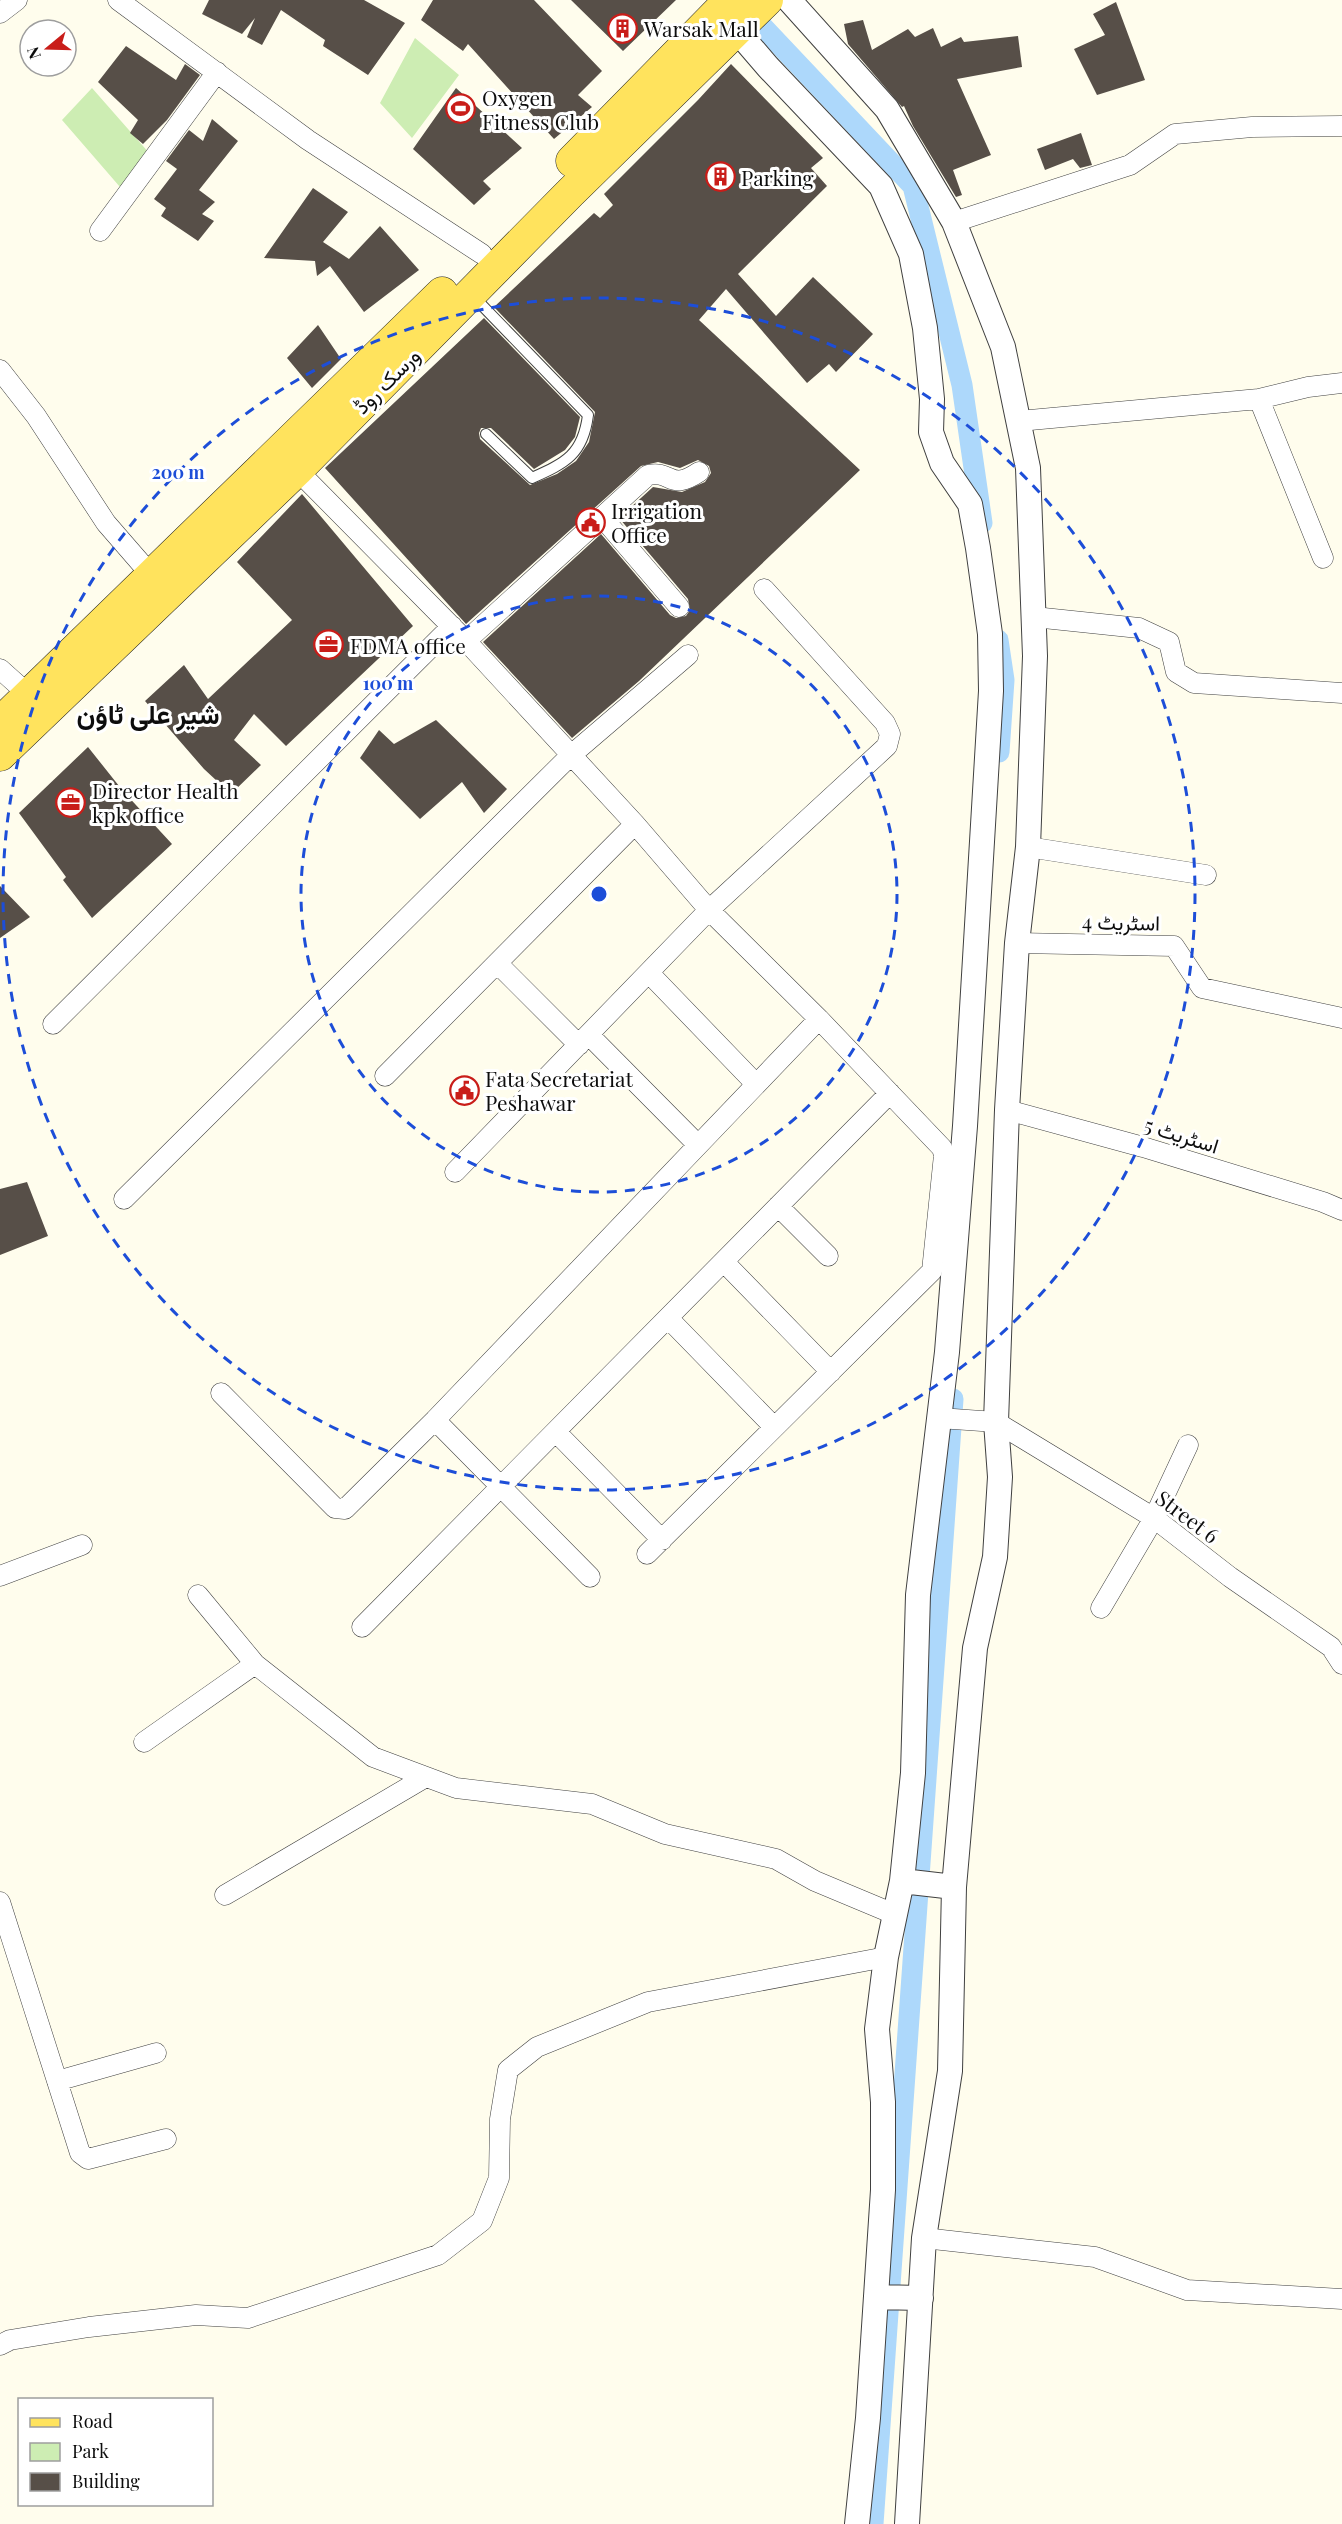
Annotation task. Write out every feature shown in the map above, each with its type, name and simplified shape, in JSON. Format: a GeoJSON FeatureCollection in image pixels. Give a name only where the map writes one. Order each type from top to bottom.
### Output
{"type":"FeatureCollection","features":[{"type":"Feature","properties":{"kind":"main road","name":"ورسک روڈ"},"geometry":{"type":"LineString","coordinates":[[0,756],[288,460],[490,261],[570,193],[731,14],[767,0]]}},
{"type":"Feature","properties":{"kind":"main road","name":"ورسک روڈ"},"geometry":{"type":"LineString","coordinates":[[0,723],[152,576],[288,460],[471,294],[490,261]]}},
{"type":"Feature","properties":{"kind":"street"},"geometry":{"type":"LineString","coordinates":[[0,13],[17,0]]}},
{"type":"Feature","properties":{"kind":"street"},"geometry":{"type":"LineString","coordinates":[[118,0],[308,140],[490,261]]}},
{"type":"Feature","properties":{"kind":"street"},"geometry":{"type":"LineString","coordinates":[[789,0],[887,109],[954,222],[1003,346],[1028,468],[1035,656],[1028,847],[1017,943],[1007,1110],[995,1421],[1000,1477],[995,1557],[975,1648],[954,1887],[950,2071],[924,2238],[907,2524]]}},
{"type":"Feature","properties":{"kind":"street"},"geometry":{"type":"LineString","coordinates":[[731,14],[881,186],[911,254],[925,328],[932,399],[931,432],[942,463],[970,504],[990,634],[991,691],[965,1126],[948,1340],[918,1595],[913,1773],[902,1881],[886,1958],[877,2029],[883,2102],[883,2190],[868,2418],[857,2524]]}},
{"type":"Feature","properties":{"kind":"street"},"geometry":{"type":"LineString","coordinates":[[100,231],[217,72]]}},
{"type":"Feature","properties":{"kind":"street"},"geometry":{"type":"LineString","coordinates":[[954,222],[1130,165],[1175,134],[1252,127],[1342,126]]}},
{"type":"Feature","properties":{"kind":"street"},"geometry":{"type":"LineString","coordinates":[[0,370],[36,416],[106,523],[152,576]]}},
{"type":"Feature","properties":{"kind":"street"},"geometry":{"type":"LineString","coordinates":[[1018,421],[1259,399],[1308,387],[1342,383]]}},
{"type":"Feature","properties":{"kind":"street"},"geometry":{"type":"LineString","coordinates":[[1259,399],[1323,558]]}},
{"type":"Feature","properties":{"kind":"street"},"geometry":{"type":"LineString","coordinates":[[288,460],[466,640],[570,756],[635,824],[709,910],[819,1019],[942,1148],[944,1155],[932,1270],[647,1554]]}},
{"type":"Feature","properties":{"kind":"street"},"geometry":{"type":"LineString","coordinates":[[466,640],[648,475],[656,474],[675,482],[684,482],[699,472]]}},
{"type":"Feature","properties":{"kind":"street"},"geometry":{"type":"LineString","coordinates":[[602,517],[679,607]]}},
{"type":"Feature","properties":{"kind":"street"},"geometry":{"type":"LineString","coordinates":[[455,1172],[709,910],[887,746],[890,734],[885,723],[764,589]]}},
{"type":"Feature","properties":{"kind":"street"},"geometry":{"type":"LineString","coordinates":[[1034,617],[1139,628],[1169,642],[1176,672],[1194,683],[1342,693]]}},
{"type":"Feature","properties":{"kind":"street"},"geometry":{"type":"LineString","coordinates":[[53,1024],[452,626]]}},
{"type":"Feature","properties":{"kind":"street"},"geometry":{"type":"LineString","coordinates":[[124,1199],[570,756],[688,655]]}},
{"type":"Feature","properties":{"kind":"street"},"geometry":{"type":"LineString","coordinates":[[0,669],[29,695]]}},
{"type":"Feature","properties":{"kind":"street"},"geometry":{"type":"LineString","coordinates":[[385,1076],[635,824]]}},
{"type":"Feature","properties":{"kind":"street"},"geometry":{"type":"LineString","coordinates":[[1028,847],[1206,875]]}},
{"type":"Feature","properties":{"kind":"street","name":"اسٹریٹ 4"},"geometry":{"type":"LineString","coordinates":[[1017,943],[1174,946],[1202,988],[1342,1018]]}},
{"type":"Feature","properties":{"kind":"street"},"geometry":{"type":"LineString","coordinates":[[497,963],[698,1145]]}},
{"type":"Feature","properties":{"kind":"street"},"geometry":{"type":"LineString","coordinates":[[649,973],[756,1084]]}},
{"type":"Feature","properties":{"kind":"street"},"geometry":{"type":"LineString","coordinates":[[220,1394],[335,1508],[345,1509],[435,1420],[819,1019]]}},
{"type":"Feature","properties":{"kind":"street"},"geometry":{"type":"LineString","coordinates":[[362,1627],[890,1093]]}},
{"type":"Feature","properties":{"kind":"street","name":"اسٹریٹ 5"},"geometry":{"type":"LineString","coordinates":[[1007,1110],[1143,1147],[1323,1202],[1342,1210]]}},
{"type":"Feature","properties":{"kind":"street"},"geometry":{"type":"LineString","coordinates":[[778,1206],[828,1256]]}},
{"type":"Feature","properties":{"kind":"street"},"geometry":{"type":"LineString","coordinates":[[724,1262],[831,1372]]}},
{"type":"Feature","properties":{"kind":"street"},"geometry":{"type":"LineString","coordinates":[[668,1318],[774,1427]]}},
{"type":"Feature","properties":{"kind":"street"},"geometry":{"type":"LineString","coordinates":[[940,1418],[995,1421]]}},
{"type":"Feature","properties":{"kind":"street"},"geometry":{"type":"LineString","coordinates":[[435,1420],[590,1578]]}},
{"type":"Feature","properties":{"kind":"street","name":"Street 6"},"geometry":{"type":"LineString","coordinates":[[995,1421],[1154,1518],[1230,1578],[1331,1647],[1342,1664]]}},
{"type":"Feature","properties":{"kind":"street"},"geometry":{"type":"LineString","coordinates":[[556,1431],[662,1540]]}},
{"type":"Feature","properties":{"kind":"street"},"geometry":{"type":"LineString","coordinates":[[1101,1608],[1154,1518],[1188,1445]]}},
{"type":"Feature","properties":{"kind":"street"},"geometry":{"type":"LineString","coordinates":[[0,1576],[82,1545]]}},
{"type":"Feature","properties":{"kind":"street"},"geometry":{"type":"LineString","coordinates":[[198,1595],[255,1664],[374,1757],[456,1788],[592,1804],[665,1834],[776,1859],[815,1881],[894,1914]]}},
{"type":"Feature","properties":{"kind":"street"},"geometry":{"type":"LineString","coordinates":[[144,1742],[255,1664]]}},
{"type":"Feature","properties":{"kind":"street"},"geometry":{"type":"LineString","coordinates":[[225,1895],[426,1777]]}},
{"type":"Feature","properties":{"kind":"street"},"geometry":{"type":"LineString","coordinates":[[902,1881],[954,1887]]}},
{"type":"Feature","properties":{"kind":"street"},"geometry":{"type":"LineString","coordinates":[[0,1902],[80,2153],[88,2159],[166,2139]]}},
{"type":"Feature","properties":{"kind":"street"},"geometry":{"type":"LineString","coordinates":[[0,2345],[10,2340],[101,2326],[196,2315],[248,2318],[438,2255],[482,2222],[499,2178],[500,2119],[508,2070],[537,2047],[648,2002],[886,1958]]}},
{"type":"Feature","properties":{"kind":"street"},"geometry":{"type":"LineString","coordinates":[[57,2081],[156,2053]]}},
{"type":"Feature","properties":{"kind":"street"},"geometry":{"type":"LineString","coordinates":[[924,2238],[1095,2257],[1187,2290],[1342,2299]]}},
{"type":"Feature","properties":{"kind":"street"},"geometry":{"type":"LineString","coordinates":[[877,2297],[920,2298]]}},
{"type":"Feature","properties":{"kind":"lane"},"geometry":{"type":"LineString","coordinates":[[471,294],[588,415],[586,434],[566,463],[532,478],[486,434]]}},
{"type":"Feature","properties":{"kind":"green space"},"geometry":{"type":"Polygon","coordinates":[[[415,38],[459,75],[412,138],[380,103],[415,38]]]}},
{"type":"Feature","properties":{"kind":"green space"},"geometry":{"type":"Polygon","coordinates":[[[92,88],[150,154],[120,187],[62,120],[92,88]]]}},
{"type":"Feature","properties":{"kind":"building"},"geometry":{"type":"Polygon","coordinates":[[[209,0],[364,0],[405,23],[368,75],[323,46],[325,40],[281,10],[262,45],[247,37],[255,18],[242,34],[202,14],[209,0]]]}},
{"type":"Feature","properties":{"kind":"building"},"geometry":{"type":"Polygon","coordinates":[[[433,0],[534,0],[602,71],[578,95],[592,107],[554,139],[468,44],[463,51],[421,20],[433,0]]]}},
{"type":"Feature","properties":{"kind":"building","name":"Warsak Mall"},"geometry":{"type":"Polygon","coordinates":[[[571,0],[676,0],[623,51],[571,0]]]}},
{"type":"Feature","properties":{"kind":"building"},"geometry":{"type":"Polygon","coordinates":[[[1116,2],[1145,80],[1097,95],[1074,49],[1105,35],[1093,14],[1116,2]]]}},
{"type":"Feature","properties":{"kind":"building"},"geometry":{"type":"Polygon","coordinates":[[[863,20],[872,50],[908,29],[915,37],[933,28],[941,47],[961,37],[964,42],[1018,36],[1022,67],[957,79],[991,155],[953,170],[962,195],[956,197],[913,126],[904,106],[902,107],[848,44],[844,24],[863,20]]]}},
{"type":"Feature","properties":{"kind":"building"},"geometry":{"type":"Polygon","coordinates":[[[126,46],[176,80],[185,64],[200,75],[167,120],[143,144],[130,133],[138,120],[98,82],[126,46]]]}},
{"type":"Feature","properties":{"kind":"building","name":"Irrigation Office"},"geometry":{"type":"Polygon","coordinates":[[[731,64],[823,158],[811,168],[827,186],[738,274],[776,316],[813,277],[873,334],[836,372],[829,364],[807,383],[726,289],[699,320],[860,470],[639,681],[572,738],[483,642],[601,534],[670,615],[676,618],[686,616],[690,610],[688,599],[619,518],[653,487],[682,492],[705,482],[711,473],[709,466],[698,460],[680,468],[658,462],[641,466],[466,624],[325,468],[484,318],[580,417],[575,437],[565,450],[534,469],[491,428],[481,428],[480,439],[530,485],[557,474],[576,461],[589,442],[595,412],[494,307],[594,213],[600,218],[613,205],[604,194],[731,64]]]}},
{"type":"Feature","properties":{"kind":"building"},"geometry":{"type":"Polygon","coordinates":[[[456,88],[522,148],[483,181],[491,189],[474,205],[413,149],[456,88]]]}},
{"type":"Feature","properties":{"kind":"building"},"geometry":{"type":"Polygon","coordinates":[[[212,119],[238,141],[199,190],[215,202],[202,214],[214,221],[198,241],[161,216],[166,208],[154,199],[177,169],[166,161],[189,130],[203,141],[212,119]]]}},
{"type":"Feature","properties":{"kind":"building"},"geometry":{"type":"Polygon","coordinates":[[[1081,133],[1092,165],[1080,168],[1073,159],[1045,170],[1037,149],[1081,133]]]}},
{"type":"Feature","properties":{"kind":"building"},"geometry":{"type":"Polygon","coordinates":[[[313,188],[348,212],[323,242],[349,259],[380,226],[419,270],[364,312],[330,266],[317,276],[315,261],[264,258],[313,188]]]}},
{"type":"Feature","properties":{"kind":"building"},"geometry":{"type":"Polygon","coordinates":[[[318,325],[341,359],[312,388],[287,358],[318,325]]]}},
{"type":"Feature","properties":{"kind":"building","name":"FDMA office"},"geometry":{"type":"Polygon","coordinates":[[[302,494],[413,626],[286,746],[254,714],[234,740],[261,765],[231,794],[204,769],[145,701],[184,665],[208,699],[292,620],[237,562],[302,494]]]}},
{"type":"Feature","properties":{"kind":"building"},"geometry":{"type":"Polygon","coordinates":[[[436,720],[507,789],[484,813],[462,782],[420,819],[360,758],[379,730],[394,744],[436,720]]]}},
{"type":"Feature","properties":{"kind":"building"},"geometry":{"type":"Polygon","coordinates":[[[88,747],[123,791],[172,844],[92,918],[63,880],[66,877],[19,813],[88,747]]]}},
{"type":"Feature","properties":{"kind":"building"},"geometry":{"type":"Polygon","coordinates":[[[0,886],[30,917],[0,938],[0,886]]]}},
{"type":"Feature","properties":{"kind":"building"},"geometry":{"type":"Polygon","coordinates":[[[27,1182],[48,1236],[0,1255],[0,1189],[27,1182]]]}},
{"type":"Feature","properties":{"kind":"waterway"},"geometry":{"type":"LineString","coordinates":[[744,7],[913,186],[962,385],[982,523]]}},
{"type":"Feature","properties":{"kind":"waterway"},"geometry":{"type":"LineString","coordinates":[[998,640],[1004,680],[999,752]]}},
{"type":"Feature","properties":{"kind":"waterway"},"geometry":{"type":"LineString","coordinates":[[873,2524],[953,1399]]}},
{"type":"Feature","properties":{"kind":"place","name":"Warsak Mall"},"geometry":{"type":"Point","coordinates":[623,28]}},
{"type":"Feature","properties":{"kind":"place","name":"Oxygen Fitness Club"},"geometry":{"type":"Point","coordinates":[461,109]}},
{"type":"Feature","properties":{"kind":"place","name":"Parking"},"geometry":{"type":"Point","coordinates":[720,177]}},
{"type":"Feature","properties":{"kind":"place","name":"Irrigation Office"},"geometry":{"type":"Point","coordinates":[590,522]}},
{"type":"Feature","properties":{"kind":"place","name":"FDMA office"},"geometry":{"type":"Point","coordinates":[329,645]}},
{"type":"Feature","properties":{"kind":"place","name":"Director Health kpk office"},"geometry":{"type":"Point","coordinates":[71,802]}},
{"type":"Feature","properties":{"kind":"place","name":"Fata Secretariat Peshawar"},"geometry":{"type":"Point","coordinates":[464,1090]}},
{"type":"Feature","properties":{"kind":"district","name":"شیر علی ٹاؤن"},"geometry":{"type":"Point","coordinates":[148,713]}}]}
